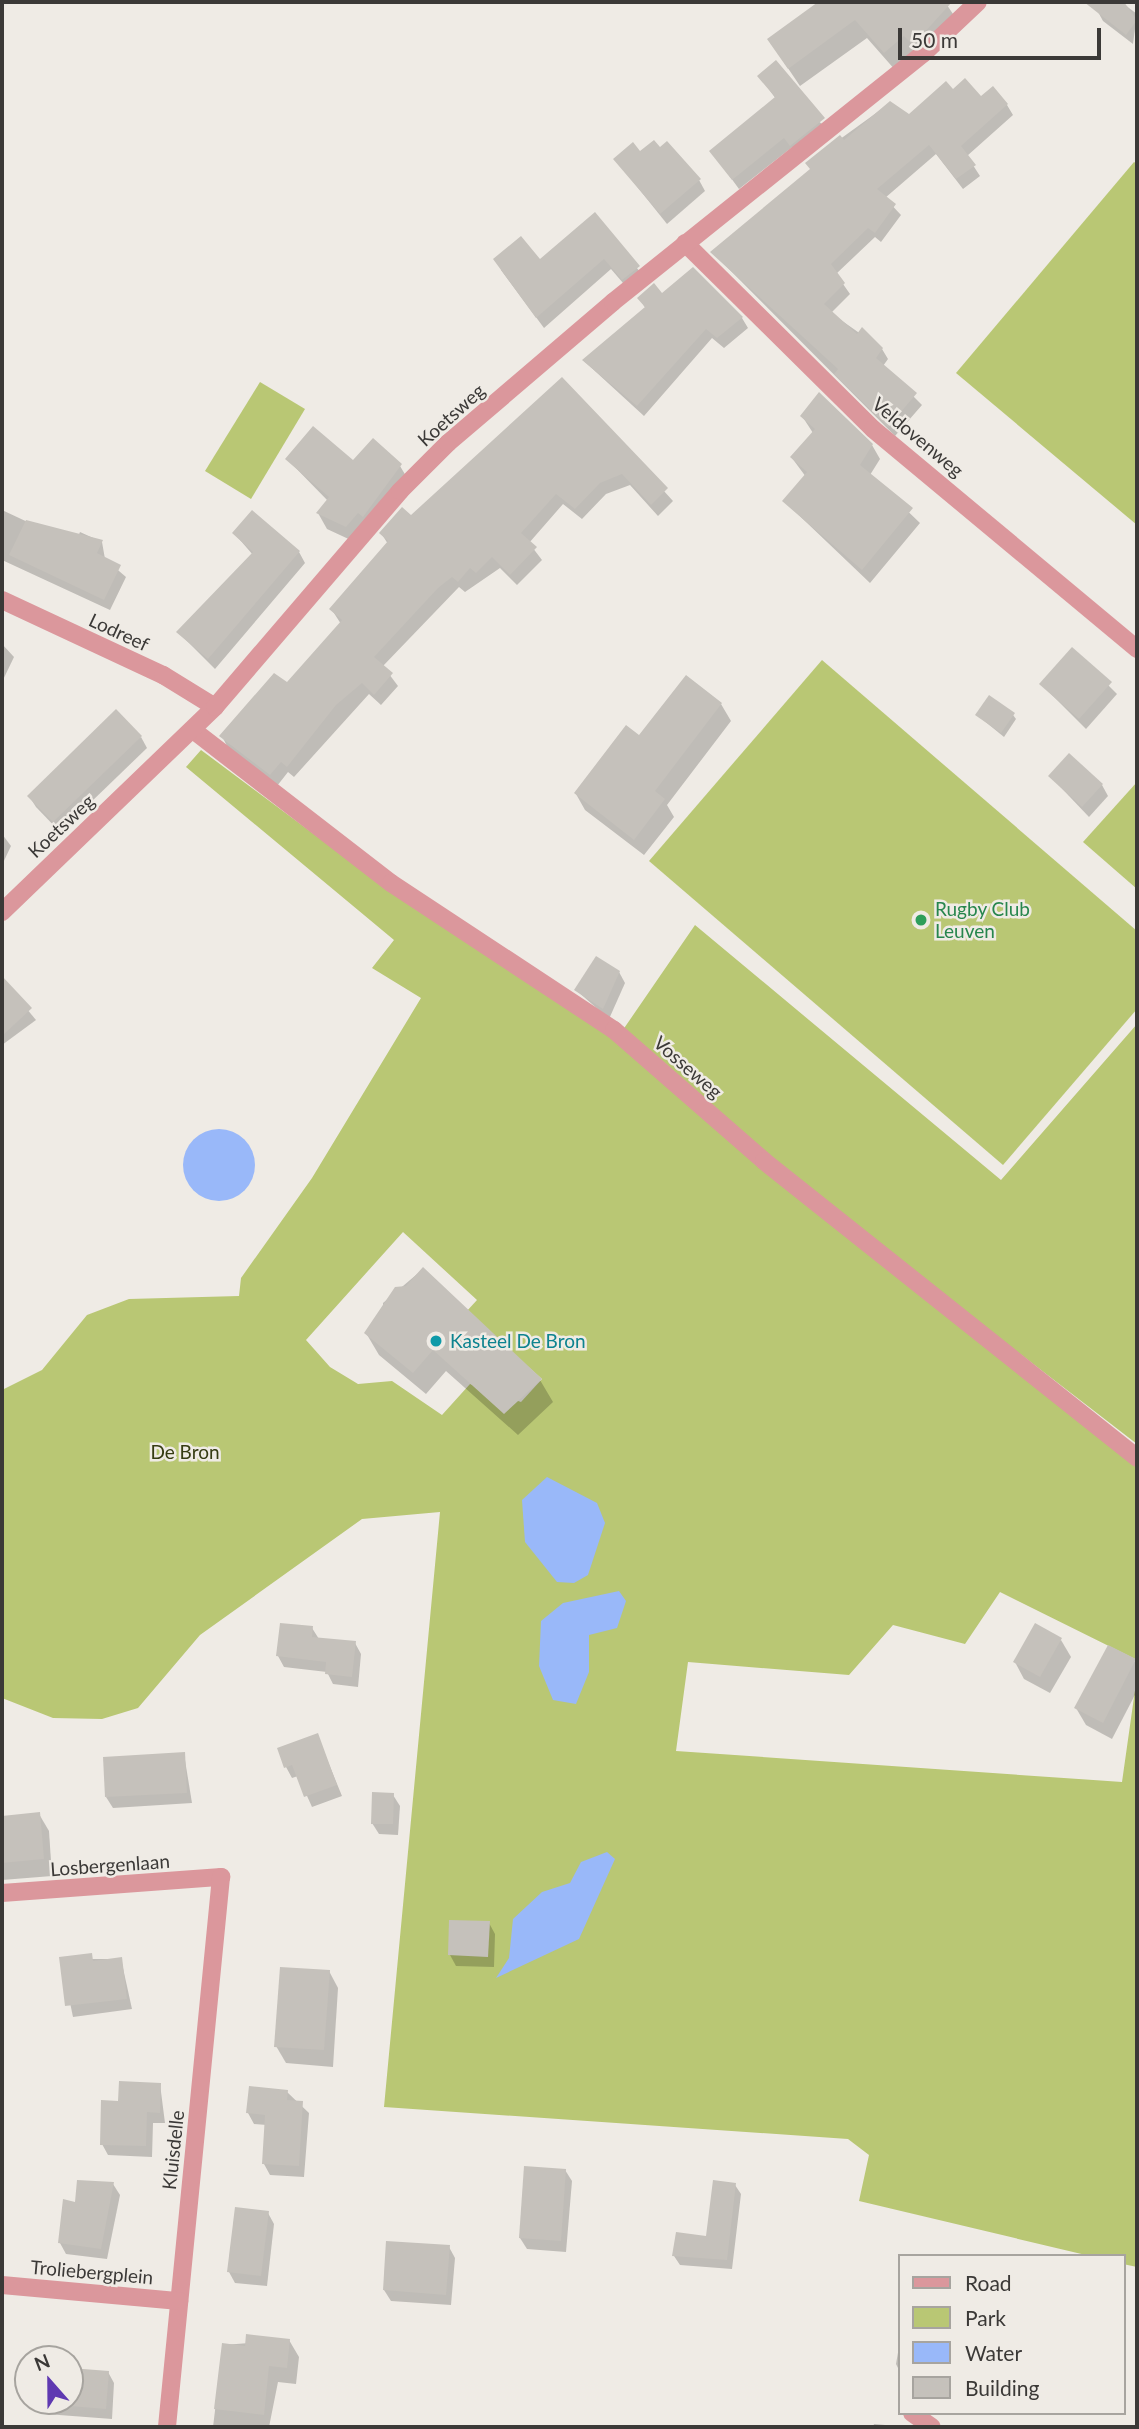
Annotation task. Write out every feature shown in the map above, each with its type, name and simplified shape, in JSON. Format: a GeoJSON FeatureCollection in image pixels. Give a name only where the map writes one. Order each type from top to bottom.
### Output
{"type":"FeatureCollection","features":[{"type":"Feature","properties":{"kind":"street","name":"Koetsweg"},"geometry":{"type":"LineString","coordinates":[[2,912],[215,707],[400,491],[685,243],[924,54],[978,2]]}},
{"type":"Feature","properties":{"kind":"street","name":"Veldovenweg"},"geometry":{"type":"LineString","coordinates":[[685,243],[873,429],[1137,649]]}},
{"type":"Feature","properties":{"kind":"street","name":"Lodreef"},"geometry":{"type":"LineString","coordinates":[[2,600],[215,707]]}},
{"type":"Feature","properties":{"kind":"street","name":"Vosseweg"},"geometry":{"type":"LineString","coordinates":[[193,730],[391,883],[614,1030],[764,1161],[1137,1458]]}},
{"type":"Feature","properties":{"kind":"street","name":"Losbergenlaan"},"geometry":{"type":"LineString","coordinates":[[2,1893],[222,1877]]}},
{"type":"Feature","properties":{"kind":"street","name":"Kluisdelle"},"geometry":{"type":"LineString","coordinates":[[167,2427],[222,1877]]}},
{"type":"Feature","properties":{"kind":"street","name":"Troliebergplein"},"geometry":{"type":"LineString","coordinates":[[2,2285],[179,2301]]}},
{"type":"Feature","properties":{"kind":"street"},"geometry":{"type":"LineString","coordinates":[[915,2415],[932,2427]]}},
{"type":"Feature","properties":{"kind":"green space"},"geometry":{"type":"Polygon","coordinates":[[[1134,162],[1137,164],[1137,525],[956,373],[1134,162]]]}},
{"type":"Feature","properties":{"kind":"green space"},"geometry":{"type":"Polygon","coordinates":[[[260,382],[305,409],[251,499],[205,471],[260,382]]]}},
{"type":"Feature","properties":{"kind":"green space","name":"Rugby Club Leuven"},"geometry":{"type":"Polygon","coordinates":[[[822,660],[1137,931],[1137,1009],[1003,1165],[649,861],[822,660]]]}},
{"type":"Feature","properties":{"kind":"green space","name":"De Bron"},"geometry":{"type":"Polygon","coordinates":[[[201,750],[393,893],[616,1040],[695,925],[1001,1180],[1137,1024],[1137,1444],[1019,1353],[1068,1411],[1137,1467],[1137,1660],[1000,1592],[965,1644],[893,1625],[849,1675],[688,1662],[676,1751],[1122,1782],[1137,1676],[1137,2267],[1125,2264],[1125,2254],[1082,2254],[859,2201],[869,2155],[848,2139],[384,2107],[440,1512],[362,1519],[200,1635],[138,1708],[102,1719],[53,1718],[2,1698],[2,1390],[42,1370],[87,1315],[129,1299],[239,1296],[241,1278],[312,1178],[421,998],[372,968],[394,940],[186,767],[201,750]],[[403,1232],[306,1340],[330,1367],[358,1384],[392,1381],[442,1415],[470,1384],[521,1402],[542,1379],[466,1312],[477,1300],[403,1232]]]}},
{"type":"Feature","properties":{"kind":"green space"},"geometry":{"type":"Polygon","coordinates":[[[1137,782],[1137,889],[1083,842],[1137,782]]]}},
{"type":"Feature","properties":{"kind":"water"},"geometry":{"type":"Polygon","coordinates":[[[219,1129],[233,1132],[245,1139],[252,1151],[255,1165],[252,1179],[245,1191],[233,1198],[219,1201],[205,1198],[193,1191],[186,1179],[183,1165],[186,1151],[193,1139],[205,1132],[219,1129]]]}},
{"type":"Feature","properties":{"kind":"water"},"geometry":{"type":"Polygon","coordinates":[[[547,1477],[597,1503],[605,1523],[588,1575],[574,1583],[557,1582],[525,1542],[522,1500],[547,1477]]]}},
{"type":"Feature","properties":{"kind":"water"},"geometry":{"type":"Polygon","coordinates":[[[619,1591],[626,1601],[617,1628],[589,1635],[589,1672],[576,1704],[553,1700],[539,1666],[541,1621],[563,1603],[619,1591]]]}},
{"type":"Feature","properties":{"kind":"water"},"geometry":{"type":"Polygon","coordinates":[[[607,1852],[615,1859],[579,1939],[496,1978],[509,1958],[513,1919],[542,1892],[570,1883],[581,1862],[607,1852]]]}},
{"type":"Feature","properties":{"kind":"building"},"geometry":{"type":"Polygon","coordinates":[[[818,2],[952,2],[913,45],[904,36],[884,53],[855,20],[788,69],[767,39],[818,2]]]}},
{"type":"Feature","properties":{"kind":"building"},"geometry":{"type":"Polygon","coordinates":[[[1084,2],[1124,2],[1137,20],[1126,35],[1084,2]]]}},
{"type":"Feature","properties":{"kind":"building"},"geometry":{"type":"Polygon","coordinates":[[[776,60],[825,118],[790,146],[784,138],[732,180],[709,151],[775,97],[757,76],[776,60]]]}},
{"type":"Feature","properties":{"kind":"building"},"geometry":{"type":"Polygon","coordinates":[[[965,78],[981,96],[993,86],[1008,104],[961,146],[976,165],[956,179],[929,145],[877,189],[896,204],[875,233],[868,228],[831,264],[845,283],[824,304],[857,334],[862,327],[883,348],[876,358],[917,393],[888,427],[834,374],[838,369],[710,252],[810,169],[805,163],[840,135],[844,140],[890,101],[909,114],[946,81],[953,89],[965,78]]]}},
{"type":"Feature","properties":{"kind":"building"},"geometry":{"type":"Polygon","coordinates":[[[654,140],[660,147],[667,141],[701,179],[660,214],[613,159],[633,142],[640,151],[654,140]]]}},
{"type":"Feature","properties":{"kind":"building"},"geometry":{"type":"Polygon","coordinates":[[[595,212],[640,266],[622,280],[604,259],[536,318],[493,259],[521,236],[540,259],[595,212]]]}},
{"type":"Feature","properties":{"kind":"building"},"geometry":{"type":"Polygon","coordinates":[[[693,267],[743,317],[717,338],[706,329],[637,406],[582,360],[645,307],[637,298],[654,283],[662,293],[693,267]]]}},
{"type":"Feature","properties":{"kind":"building"},"geometry":{"type":"Polygon","coordinates":[[[562,377],[668,488],[651,505],[622,474],[600,483],[575,509],[556,494],[521,533],[537,547],[510,575],[492,557],[476,573],[470,568],[458,582],[452,577],[438,588],[374,657],[393,673],[374,695],[362,683],[336,705],[287,767],[281,762],[270,775],[219,736],[274,673],[287,682],[342,620],[329,609],[388,541],[379,533],[402,507],[411,515],[562,377]]]}},
{"type":"Feature","properties":{"kind":"building"},"geometry":{"type":"Polygon","coordinates":[[[819,392],[873,444],[860,465],[913,508],[862,570],[782,501],[807,472],[790,457],[815,429],[800,416],[819,392]]]}},
{"type":"Feature","properties":{"kind":"building"},"geometry":{"type":"Polygon","coordinates":[[[313,426],[353,460],[373,438],[402,464],[363,517],[358,513],[346,527],[316,513],[329,497],[285,459],[313,426]]]}},
{"type":"Feature","properties":{"kind":"building"},"geometry":{"type":"Polygon","coordinates":[[[252,510],[300,551],[208,659],[176,632],[253,552],[232,533],[252,510]]]}},
{"type":"Feature","properties":{"kind":"building"},"geometry":{"type":"Polygon","coordinates":[[[26,520],[103,540],[97,553],[121,565],[104,600],[9,555],[26,520]]]}},
{"type":"Feature","properties":{"kind":"building"},"geometry":{"type":"Polygon","coordinates":[[[1072,647],[1112,682],[1079,719],[1039,684],[1072,647]]]}},
{"type":"Feature","properties":{"kind":"building"},"geometry":{"type":"Polygon","coordinates":[[[686,675],[722,703],[655,791],[665,799],[634,840],[574,793],[626,725],[639,735],[686,675]]]}},
{"type":"Feature","properties":{"kind":"building"},"geometry":{"type":"Polygon","coordinates":[[[989,695],[1015,713],[1001,733],[975,715],[989,695]]]}},
{"type":"Feature","properties":{"kind":"building"},"geometry":{"type":"Polygon","coordinates":[[[116,709],[142,736],[53,822],[27,796],[116,709]]]}},
{"type":"Feature","properties":{"kind":"building"},"geometry":{"type":"Polygon","coordinates":[[[1069,753],[1103,784],[1082,807],[1048,776],[1069,753]]]}},
{"type":"Feature","properties":{"kind":"building"},"geometry":{"type":"Polygon","coordinates":[[[596,956],[620,971],[603,1009],[574,990],[596,956]]]}},
{"type":"Feature","properties":{"kind":"building"},"geometry":{"type":"Polygon","coordinates":[[[2,976],[32,1008],[2,1036],[2,976]]]}},
{"type":"Feature","properties":{"kind":"building","name":"Kasteel De Bron"},"geometry":{"type":"Polygon","coordinates":[[[423,1267],[542,1379],[504,1414],[433,1350],[413,1373],[364,1333],[395,1287],[406,1286],[423,1267]]]}},
{"type":"Feature","properties":{"kind":"building"},"geometry":{"type":"Polygon","coordinates":[[[280,1623],[313,1626],[312,1637],[356,1641],[352,1677],[325,1674],[326,1662],[276,1656],[280,1623]]]}},
{"type":"Feature","properties":{"kind":"building"},"geometry":{"type":"Polygon","coordinates":[[[1035,1623],[1062,1638],[1040,1677],[1013,1662],[1035,1623]]]}},
{"type":"Feature","properties":{"kind":"building"},"geometry":{"type":"Polygon","coordinates":[[[1108,1645],[1136,1659],[1103,1723],[1074,1708],[1108,1645]]]}},
{"type":"Feature","properties":{"kind":"building"},"geometry":{"type":"Polygon","coordinates":[[[318,1733],[337,1785],[304,1797],[292,1765],[284,1768],[277,1748],[318,1733]]]}},
{"type":"Feature","properties":{"kind":"building"},"geometry":{"type":"Polygon","coordinates":[[[185,1752],[187,1793],[105,1797],[103,1757],[185,1752]]]}},
{"type":"Feature","properties":{"kind":"building"},"geometry":{"type":"Polygon","coordinates":[[[372,1792],[394,1793],[393,1824],[371,1824],[372,1792]]]}},
{"type":"Feature","properties":{"kind":"building"},"geometry":{"type":"Polygon","coordinates":[[[40,1812],[44,1859],[2,1863],[2,1816],[40,1812]]]}},
{"type":"Feature","properties":{"kind":"building"},"geometry":{"type":"Polygon","coordinates":[[[449,1920],[490,1921],[488,1957],[448,1955],[449,1920]]]}},
{"type":"Feature","properties":{"kind":"building"},"geometry":{"type":"Polygon","coordinates":[[[92,1953],[93,1961],[122,1957],[127,1999],[65,2006],[59,1957],[92,1953]]]}},
{"type":"Feature","properties":{"kind":"building"},"geometry":{"type":"Polygon","coordinates":[[[280,1967],[330,1970],[324,2050],[274,2047],[280,1967]]]}},
{"type":"Feature","properties":{"kind":"building"},"geometry":{"type":"Polygon","coordinates":[[[119,2081],[161,2083],[160,2113],[147,2112],[146,2146],[100,2145],[101,2100],[118,2101],[119,2081]]]}},
{"type":"Feature","properties":{"kind":"building"},"geometry":{"type":"Polygon","coordinates":[[[249,2086],[288,2090],[287,2100],[303,2101],[299,2166],[262,2164],[265,2115],[246,2113],[249,2086]]]}},
{"type":"Feature","properties":{"kind":"building"},"geometry":{"type":"Polygon","coordinates":[[[524,2166],[566,2169],[561,2241],[519,2238],[524,2166]]]}},
{"type":"Feature","properties":{"kind":"building"},"geometry":{"type":"Polygon","coordinates":[[[77,2180],[114,2182],[101,2249],[58,2243],[63,2199],[75,2202],[77,2180]]]}},
{"type":"Feature","properties":{"kind":"building"},"geometry":{"type":"Polygon","coordinates":[[[713,2180],[736,2183],[727,2260],[672,2256],[676,2232],[706,2236],[713,2180]]]}},
{"type":"Feature","properties":{"kind":"building"},"geometry":{"type":"Polygon","coordinates":[[[235,2207],[269,2211],[261,2276],[227,2272],[235,2207]]]}},
{"type":"Feature","properties":{"kind":"building"},"geometry":{"type":"Polygon","coordinates":[[[386,2241],[450,2245],[446,2295],[383,2290],[386,2241]]]}},
{"type":"Feature","properties":{"kind":"building"},"geometry":{"type":"Polygon","coordinates":[[[246,2334],[290,2339],[287,2368],[269,2366],[264,2415],[214,2409],[222,2343],[245,2346],[246,2334]]]}},
{"type":"Feature","properties":{"kind":"building"},"geometry":{"type":"Polygon","coordinates":[[[84,2369],[109,2371],[106,2409],[84,2407],[84,2369]]]}},
{"type":"Feature","properties":{"kind":"place","name":"Rugby Club Leuven"},"geometry":{"type":"Point","coordinates":[921,920]}},
{"type":"Feature","properties":{"kind":"place","name":"Kasteel De Bron"},"geometry":{"type":"Point","coordinates":[436,1341]}}]}
